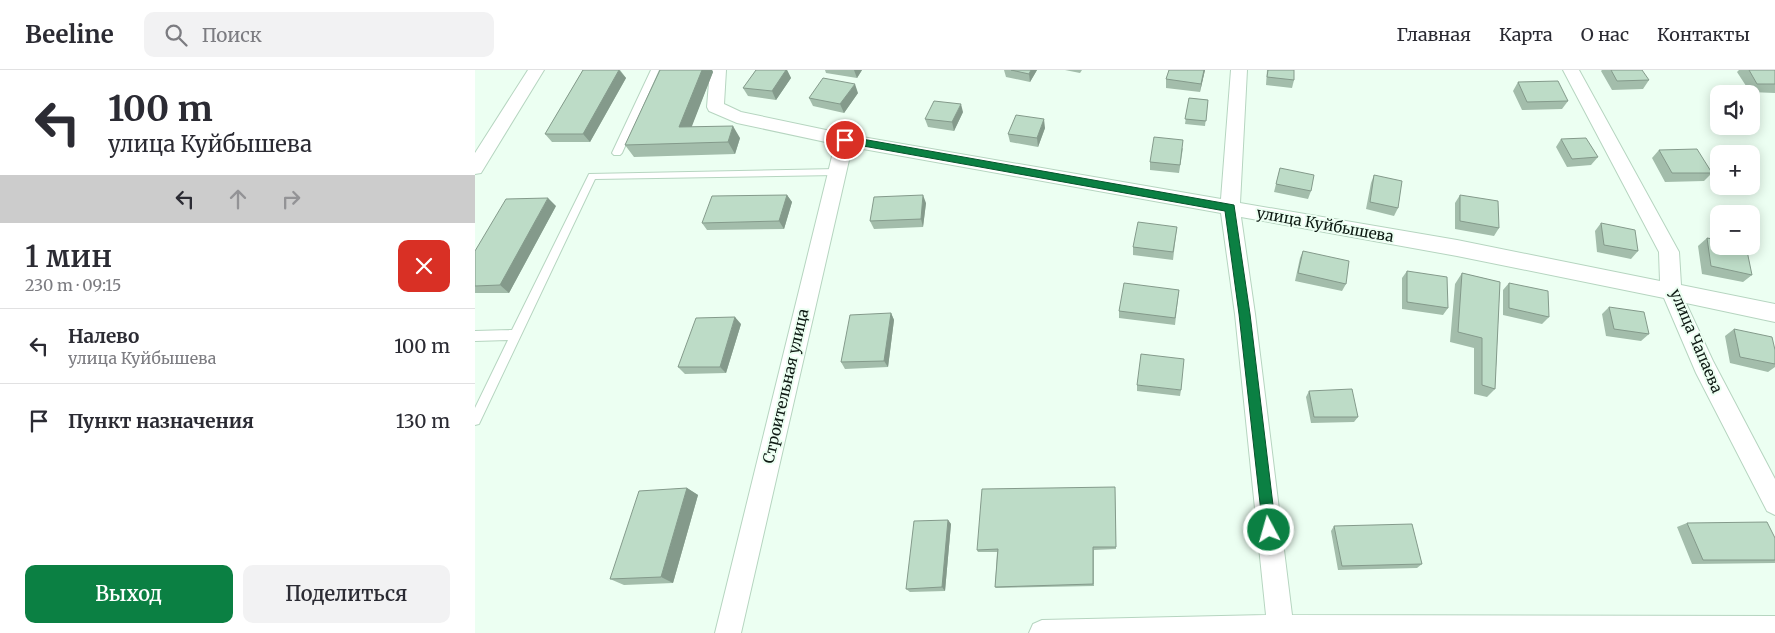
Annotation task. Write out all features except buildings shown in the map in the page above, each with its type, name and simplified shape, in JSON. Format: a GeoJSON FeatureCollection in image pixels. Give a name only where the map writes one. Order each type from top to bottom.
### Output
{"type":"FeatureCollection","features":[{"type":"Feature","properties":{"kind":"street"},"geometry":{"type":"LineString","coordinates":[[475,168],[536,70]]}},
{"type":"Feature","properties":{"kind":"street","name":"улица Куйбышева"},"geometry":{"type":"LineString","coordinates":[[718,70],[715,107],[737,117],[845,140],[1457,248],[1775,313]]}},
{"type":"Feature","properties":{"kind":"street"},"geometry":{"type":"LineString","coordinates":[[1239,70],[1230,208],[1245,314],[1281,630]]}},
{"type":"Feature","properties":{"kind":"street","name":"улица Чапаева"},"geometry":{"type":"LineString","coordinates":[[1571,70],[1669,252],[1671,292],[1703,366],[1775,503]]}},
{"type":"Feature","properties":{"kind":"street","name":"Строительная улица"},"geometry":{"type":"LineString","coordinates":[[728,633],[845,140]]}},
{"type":"Feature","properties":{"kind":"street"},"geometry":{"type":"LineString","coordinates":[[1042,633],[1281,630],[1775,629]]}},
{"type":"Feature","properties":{"kind":"lane"},"geometry":{"type":"LineString","coordinates":[[617,153],[655,70]]}},
{"type":"Feature","properties":{"kind":"lane"},"geometry":{"type":"LineString","coordinates":[[475,420],[591,176],[837,172]]}},
{"type":"Feature","properties":{"kind":"lane"},"geometry":{"type":"LineString","coordinates":[[475,336],[515,335]]}},
{"type":"Feature","properties":{"kind":"route"},"geometry":{"type":"LineString","coordinates":[[845,140],[1230,208],[1245,314],[1269,530]]}}]}
